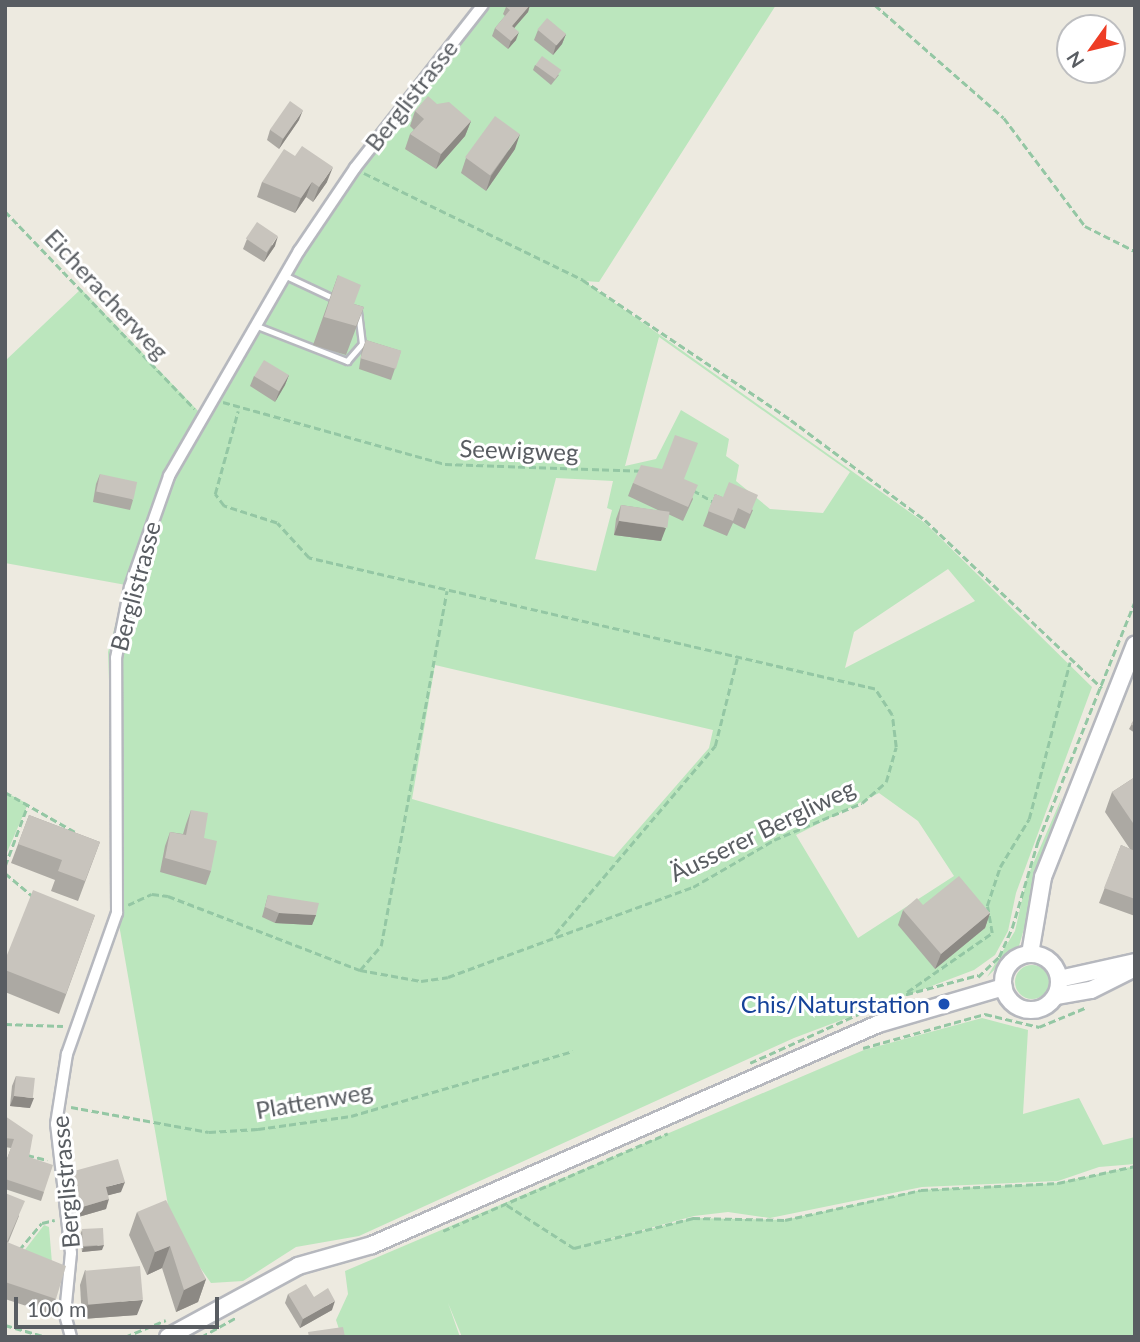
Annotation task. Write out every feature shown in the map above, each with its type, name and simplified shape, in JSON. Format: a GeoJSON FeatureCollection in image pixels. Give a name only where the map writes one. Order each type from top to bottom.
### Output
{"type":"FeatureCollection","features":[{"type":"Feature","properties":{"kind":"main road"},"geometry":{"type":"LineString","coordinates":[[1030,954],[1044,877],[1135,645]]}},
{"type":"Feature","properties":{"kind":"main road"},"geometry":{"type":"LineString","coordinates":[[1004,987],[1010,965],[1030,954],[1046,958],[1059,979],[1056,996]]}},
{"type":"Feature","properties":{"kind":"main road"},"geometry":{"type":"LineString","coordinates":[[1059,979],[1135,962]]}},
{"type":"Feature","properties":{"kind":"main road"},"geometry":{"type":"LineString","coordinates":[[1004,987],[1023,1009],[1038,1010],[1056,996],[1091,990],[1135,968]]}},
{"type":"Feature","properties":{"kind":"main road"},"geometry":{"type":"LineString","coordinates":[[168,1337],[298,1266],[400,1234],[878,1024],[1004,987]]}},
{"type":"Feature","properties":{"kind":"street","name":"Berglistrasse"},"geometry":{"type":"LineString","coordinates":[[71,1337],[65,1318],[72,1269],[65,1217],[58,1111],[77,1026],[117,913],[116,658],[158,503],[214,397],[285,276],[355,168],[483,5]]}},
{"type":"Feature","properties":{"kind":"lane"},"geometry":{"type":"LineString","coordinates":[[257,326],[324,356],[347,361],[356,355],[361,313],[285,276]]}},
{"type":"Feature","properties":{"kind":"path"},"geometry":{"type":"LineString","coordinates":[[875,5],[1004,118],[1079,219],[1135,251]]}},
{"type":"Feature","properties":{"kind":"path"},"geometry":{"type":"LineString","coordinates":[[355,168],[583,280],[791,421],[925,520],[1070,662],[1115,694]]}},
{"type":"Feature","properties":{"kind":"path","name":"Eicheracherweg"},"geometry":{"type":"LineString","coordinates":[[5,211],[184,402]]}},
{"type":"Feature","properties":{"kind":"path","name":"Seewigweg"},"geometry":{"type":"LineString","coordinates":[[214,397],[238,411],[456,466],[649,473]]}},
{"type":"Feature","properties":{"kind":"path","name":"Äusserer Bergliweg"},"geometry":{"type":"LineString","coordinates":[[117,913],[152,894],[168,896],[360,970],[421,981],[448,977],[693,887],[774,840],[862,803],[886,782],[897,747],[891,715],[875,689],[309,558],[277,523],[224,506],[215,494],[216,476],[238,411]]}},
{"type":"Feature","properties":{"kind":"path"},"geometry":{"type":"LineString","coordinates":[[682,485],[715,502]]}},
{"type":"Feature","properties":{"kind":"path"},"geometry":{"type":"LineString","coordinates":[[360,970],[381,946],[447,590]]}},
{"type":"Feature","properties":{"kind":"path"},"geometry":{"type":"LineString","coordinates":[[554,936],[715,746],[737,659]]}},
{"type":"Feature","properties":{"kind":"path"},"geometry":{"type":"LineString","coordinates":[[906,993],[992,933],[987,906],[1000,867],[1029,818],[1070,662]]}},
{"type":"Feature","properties":{"kind":"path"},"geometry":{"type":"LineString","coordinates":[[5,792],[84,838]]}},
{"type":"Feature","properties":{"kind":"path"},"geometry":{"type":"LineString","coordinates":[[5,866],[28,804]]}},
{"type":"Feature","properties":{"kind":"path"},"geometry":{"type":"LineString","coordinates":[[5,873],[42,904]]}},
{"type":"Feature","properties":{"kind":"path"},"geometry":{"type":"LineString","coordinates":[[851,1053],[985,1014],[1040,1027],[1094,1004]]}},
{"type":"Feature","properties":{"kind":"path"},"geometry":{"type":"LineString","coordinates":[[5,1024],[77,1026]]}},
{"type":"Feature","properties":{"kind":"path","name":"Plattenweg"},"geometry":{"type":"LineString","coordinates":[[58,1111],[80,1106],[208,1132],[258,1129],[351,1116],[573,1051]]}},
{"type":"Feature","properties":{"kind":"path"},"geometry":{"type":"LineString","coordinates":[[674,1130],[507,1205],[574,1248],[693,1218],[785,1220],[921,1189],[1058,1183],[1135,1167]]}},
{"type":"Feature","properties":{"kind":"path"},"geometry":{"type":"LineString","coordinates":[[16,1153],[61,1163]]}},
{"type":"Feature","properties":{"kind":"path"},"geometry":{"type":"LineString","coordinates":[[10,1251],[42,1223],[65,1217]]}},
{"type":"Feature","properties":{"kind":"path"},"geometry":{"type":"LineString","coordinates":[[5,1325],[46,1337]]}},
{"type":"Feature","properties":{"kind":"green space"},"geometry":{"type":"Polygon","coordinates":[[[482,5],[776,5],[599,282],[584,281],[925,523],[1092,687],[1016,893],[1008,931],[995,955],[974,970],[794,1038],[359,1236],[296,1247],[243,1281],[211,1283],[172,1228],[117,913],[108,652],[126,585],[5,563],[5,361],[81,289],[200,413],[354,166],[482,5]],[[659,337],[625,466],[656,459],[681,410],[729,439],[726,456],[739,465],[736,481],[770,509],[823,513],[850,472],[659,337]],[[556,478],[535,559],[596,571],[612,510],[607,508],[613,481],[556,478]],[[948,569],[854,632],[845,668],[975,601],[948,569]],[[435,665],[412,799],[614,857],[709,748],[713,730],[435,665]],[[879,793],[796,835],[858,938],[954,876],[918,821],[879,793]]]}},
{"type":"Feature","properties":{"kind":"green space"},"geometry":{"type":"Polygon","coordinates":[[[5,792],[28,804],[5,857],[5,792]]]}},
{"type":"Feature","properties":{"kind":"green space"},"geometry":{"type":"Polygon","coordinates":[[[1062,797],[1019,946],[987,977],[1015,931],[1027,878],[1062,797]]]}},
{"type":"Feature","properties":{"kind":"green space"},"geometry":{"type":"Polygon","coordinates":[[[1032,965],[1044,970],[1049,982],[1044,994],[1032,999],[1020,994],[1015,982],[1020,970],[1032,965]]]}},
{"type":"Feature","properties":{"kind":"green space"},"geometry":{"type":"Polygon","coordinates":[[[982,1018],[1028,1030],[1023,1114],[1079,1098],[1103,1145],[1135,1137],[1135,1164],[1099,1167],[1058,1181],[922,1187],[770,1218],[728,1212],[694,1216],[575,1248],[693,1218],[785,1220],[921,1190],[1058,1183],[1135,1166],[1135,1337],[462,1337],[448,1303],[460,1337],[341,1335],[336,1320],[348,1294],[345,1271],[864,1050],[982,1018]]]}},
{"type":"Feature","properties":{"kind":"green space"},"geometry":{"type":"Polygon","coordinates":[[[44,1225],[49,1227],[52,1263],[24,1251],[44,1225]]]}},
{"type":"Feature","properties":{"kind":"building"},"geometry":{"type":"Polygon","coordinates":[[[507,5],[530,5],[512,26],[519,32],[511,41],[495,28],[510,10],[507,5]]]}},
{"type":"Feature","properties":{"kind":"building"},"geometry":{"type":"Polygon","coordinates":[[[547,18],[566,34],[557,46],[537,29],[547,18]]]}},
{"type":"Feature","properties":{"kind":"building"},"geometry":{"type":"Polygon","coordinates":[[[542,56],[561,70],[555,79],[536,65],[542,56]]]}},
{"type":"Feature","properties":{"kind":"building"},"geometry":{"type":"Polygon","coordinates":[[[428,96],[437,104],[449,102],[471,121],[441,154],[410,134],[424,119],[415,111],[428,96]]]}},
{"type":"Feature","properties":{"kind":"building"},"geometry":{"type":"Polygon","coordinates":[[[290,101],[303,110],[283,139],[270,130],[290,101]]]}},
{"type":"Feature","properties":{"kind":"building"},"geometry":{"type":"Polygon","coordinates":[[[495,116],[520,134],[490,175],[465,157],[495,116]]]}},
{"type":"Feature","properties":{"kind":"building"},"geometry":{"type":"Polygon","coordinates":[[[302,146],[333,167],[319,187],[312,182],[301,198],[262,182],[284,149],[295,156],[302,146]]]}},
{"type":"Feature","properties":{"kind":"building"},"geometry":{"type":"Polygon","coordinates":[[[257,222],[278,236],[267,253],[246,239],[257,222]]]}},
{"type":"Feature","properties":{"kind":"building"},"geometry":{"type":"Polygon","coordinates":[[[338,275],[361,285],[354,304],[364,307],[356,326],[324,317],[338,275]]]}},
{"type":"Feature","properties":{"kind":"building"},"geometry":{"type":"Polygon","coordinates":[[[366,340],[401,351],[396,369],[360,358],[366,340]]]}},
{"type":"Feature","properties":{"kind":"building"},"geometry":{"type":"Polygon","coordinates":[[[264,360],[289,375],[279,391],[254,376],[264,360]]]}},
{"type":"Feature","properties":{"kind":"building"},"geometry":{"type":"Polygon","coordinates":[[[675,435],[698,443],[684,479],[698,485],[688,507],[633,483],[641,465],[662,469],[675,435]]]}},
{"type":"Feature","properties":{"kind":"building"},"geometry":{"type":"Polygon","coordinates":[[[100,474],[137,482],[133,500],[96,492],[100,474]]]}},
{"type":"Feature","properties":{"kind":"building"},"geometry":{"type":"Polygon","coordinates":[[[729,482],[758,495],[750,514],[738,508],[733,521],[708,511],[715,494],[723,497],[729,482]]]}},
{"type":"Feature","properties":{"kind":"building"},"geometry":{"type":"Polygon","coordinates":[[[621,505],[670,512],[667,528],[619,521],[621,505]]]}},
{"type":"Feature","properties":{"kind":"building"},"geometry":{"type":"Polygon","coordinates":[[[1135,777],[1135,826],[1112,792],[1135,777]]]}},
{"type":"Feature","properties":{"kind":"building"},"geometry":{"type":"Polygon","coordinates":[[[191,810],[208,813],[204,838],[217,841],[211,871],[165,858],[170,832],[186,835],[191,810]]]}},
{"type":"Feature","properties":{"kind":"building"},"geometry":{"type":"Polygon","coordinates":[[[29,815],[100,842],[85,881],[58,871],[62,860],[18,844],[29,815]]]}},
{"type":"Feature","properties":{"kind":"building"},"geometry":{"type":"Polygon","coordinates":[[[1121,845],[1135,851],[1135,899],[1104,888],[1121,845]]]}},
{"type":"Feature","properties":{"kind":"building"},"geometry":{"type":"Polygon","coordinates":[[[959,876],[990,913],[941,954],[903,910],[917,898],[923,905],[959,876]]]}},
{"type":"Feature","properties":{"kind":"building"},"geometry":{"type":"Polygon","coordinates":[[[33,890],[95,915],[66,994],[5,970],[5,960],[33,890]]]}},
{"type":"Feature","properties":{"kind":"building"},"geometry":{"type":"Polygon","coordinates":[[[268,895],[319,903],[316,915],[279,913],[265,907],[268,895]]]}},
{"type":"Feature","properties":{"kind":"building"},"geometry":{"type":"Polygon","coordinates":[[[16,1076],[35,1078],[33,1098],[14,1096],[16,1076]]]}},
{"type":"Feature","properties":{"kind":"building"},"geometry":{"type":"Polygon","coordinates":[[[5,1116],[33,1135],[29,1157],[53,1165],[44,1192],[5,1179],[5,1165],[14,1139],[5,1138],[5,1116]]]}},
{"type":"Feature","properties":{"kind":"building"},"geometry":{"type":"Polygon","coordinates":[[[118,1159],[125,1182],[106,1187],[109,1199],[79,1208],[74,1171],[118,1159]]]}},
{"type":"Feature","properties":{"kind":"building"},"geometry":{"type":"Polygon","coordinates":[[[5,1193],[25,1201],[7,1242],[66,1266],[56,1299],[5,1282],[5,1193]]]}},
{"type":"Feature","properties":{"kind":"building"},"geometry":{"type":"Polygon","coordinates":[[[166,1200],[206,1279],[184,1290],[170,1246],[155,1252],[137,1212],[166,1200]]]}},
{"type":"Feature","properties":{"kind":"building"},"geometry":{"type":"Polygon","coordinates":[[[103,1228],[104,1245],[83,1246],[82,1229],[103,1228]]]}},
{"type":"Feature","properties":{"kind":"building"},"geometry":{"type":"Polygon","coordinates":[[[140,1266],[143,1300],[88,1305],[85,1271],[140,1266]]]}},
{"type":"Feature","properties":{"kind":"building"},"geometry":{"type":"Polygon","coordinates":[[[306,1284],[314,1297],[328,1288],[335,1301],[303,1319],[288,1294],[306,1284]]]}},
{"type":"Feature","properties":{"kind":"building"},"geometry":{"type":"Polygon","coordinates":[[[343,1327],[345,1337],[309,1337],[308,1332],[343,1327]]]}},
{"type":"Feature","properties":{"kind":"place","name":"Chis/Naturstation"},"geometry":{"type":"Point","coordinates":[944,1004]}}]}
